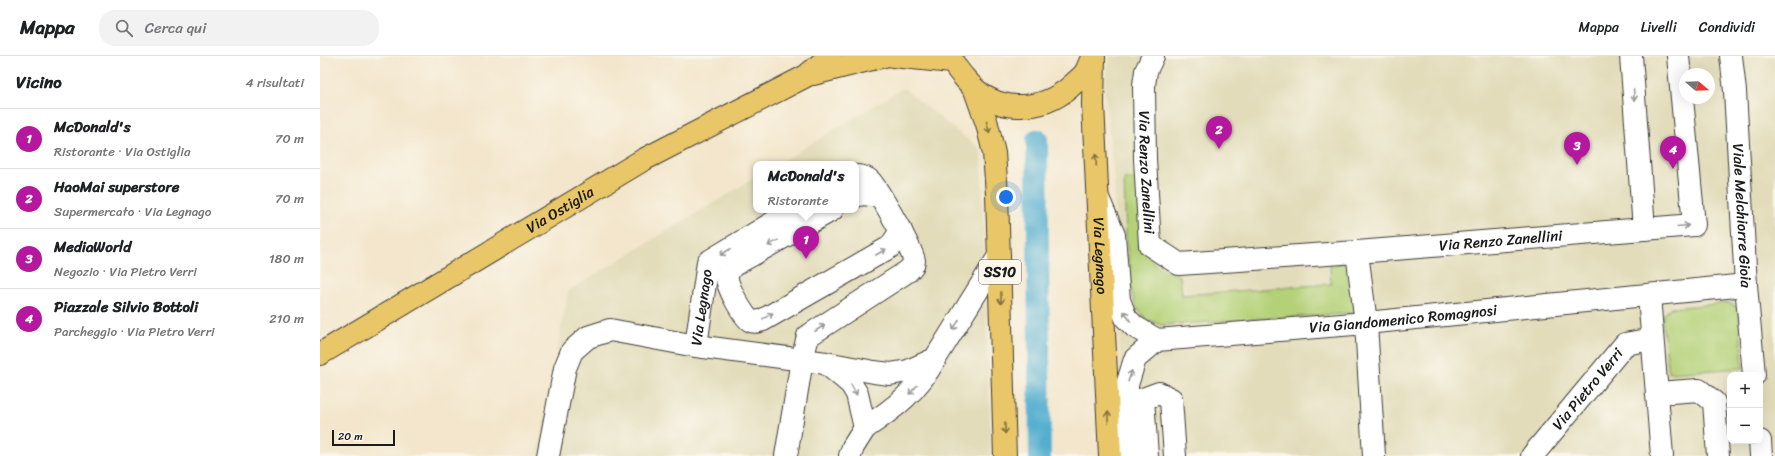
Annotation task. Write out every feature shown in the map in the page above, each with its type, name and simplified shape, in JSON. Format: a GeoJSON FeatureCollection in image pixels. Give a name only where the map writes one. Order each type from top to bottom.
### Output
{"type":"FeatureCollection","features":[{"type":"Feature","properties":{"kind":"main road","name":"Via Ostiglia"},"geometry":{"type":"LineString","coordinates":[[320,354],[643,160],[806,76],[830,56]]}},
{"type":"Feature","properties":{"kind":"main road","name":"Via Ostiglia"},"geometry":{"type":"LineString","coordinates":[[806,76],[884,56]]}},
{"type":"Feature","properties":{"kind":"main road"},"geometry":{"type":"LineString","coordinates":[[893,56],[952,59]]}},
{"type":"Feature","properties":{"kind":"main road","name":"Via Legnago"},"geometry":{"type":"LineString","coordinates":[[975,90],[1003,104],[1016,107],[1041,104],[1059,96],[1073,84],[1084,73],[1094,56]]}},
{"type":"Feature","properties":{"kind":"main road","name":"Via Legnago"},"geometry":{"type":"LineString","coordinates":[[1094,56],[1093,104],[1110,456]]}},
{"type":"Feature","properties":{"kind":"main road","name":"Via Legnago"},"geometry":{"type":"LineString","coordinates":[[952,59],[975,90],[987,124],[994,154],[997,194],[1006,456]]}},
{"type":"Feature","properties":{"kind":"street","name":"Via Renzo Zanellini"},"geometry":{"type":"LineString","coordinates":[[1153,56],[1146,72],[1144,85],[1145,159],[1150,245],[1178,264],[1357,252],[1694,225],[1678,56]]}},
{"type":"Feature","properties":{"kind":"street"},"geometry":{"type":"LineString","coordinates":[[1630,56],[1644,229]]}},
{"type":"Feature","properties":{"kind":"street","name":"Viale Melchiorre Gioia"},"geometry":{"type":"LineString","coordinates":[[1731,56],[1735,91],[1746,285],[1754,372]]}},
{"type":"Feature","properties":{"kind":"street"},"geometry":{"type":"LineString","coordinates":[[786,456],[802,360],[808,336],[912,267],[914,260],[913,254],[901,231],[871,182],[859,177]]}},
{"type":"Feature","properties":{"kind":"street"},"geometry":{"type":"LineString","coordinates":[[859,195],[863,194],[880,196]]}},
{"type":"Feature","properties":{"kind":"street"},"geometry":{"type":"LineString","coordinates":[[1098,198],[1114,235],[1119,300],[1121,306],[1126,318],[1135,327],[1157,340],[1135,360],[1127,385],[1128,456]]}},
{"type":"Feature","properties":{"kind":"street","name":"Via Legnago"},"geometry":{"type":"LineString","coordinates":[[789,213],[708,262],[696,346],[826,363],[890,374],[908,371],[935,359]]}},
{"type":"Feature","properties":{"kind":"street"},"geometry":{"type":"LineString","coordinates":[[827,213],[732,266],[727,277],[727,283],[745,317],[750,321],[755,322],[763,320],[890,247],[901,231]]}},
{"type":"Feature","properties":{"kind":"street"},"geometry":{"type":"LineString","coordinates":[[1357,252],[1366,323],[1374,456]]}},
{"type":"Feature","properties":{"kind":"street"},"geometry":{"type":"LineString","coordinates":[[850,456],[853,446],[865,428],[896,407],[926,376],[999,256]]}},
{"type":"Feature","properties":{"kind":"street","name":"Via Giandomenico Romagnosi"},"geometry":{"type":"LineString","coordinates":[[1157,340],[1366,323],[1649,296],[1746,285]]}},
{"type":"Feature","properties":{"kind":"street"},"geometry":{"type":"LineString","coordinates":[[1649,296],[1662,456]]}},
{"type":"Feature","properties":{"kind":"street"},"geometry":{"type":"LineString","coordinates":[[548,456],[565,368],[572,351],[588,337],[610,330],[696,346]]}},
{"type":"Feature","properties":{"kind":"street","name":"Via Pietro Verri"},"geometry":{"type":"LineString","coordinates":[[1532,456],[1625,344],[1652,339]]}},
{"type":"Feature","properties":{"kind":"street"},"geometry":{"type":"LineString","coordinates":[[826,363],[851,384],[857,394],[865,428]]}},
{"type":"Feature","properties":{"kind":"street"},"geometry":{"type":"LineString","coordinates":[[1657,392],[1699,390],[1714,402],[1718,456]]}},
{"type":"Feature","properties":{"kind":"street"},"geometry":{"type":"LineString","coordinates":[[1147,456],[1143,399],[1159,393],[1171,399],[1175,456]]}},
{"type":"Feature","properties":{"kind":"street"},"geometry":{"type":"LineString","coordinates":[[1760,444],[1761,456]]}},
{"type":"Feature","properties":{"kind":"shaded area"},"geometry":{"type":"Polygon","coordinates":[[[1110,56],[1775,56],[1775,456],[1123,456],[1114,180],[1104,84],[1110,56]]]}},
{"type":"Feature","properties":{"kind":"shaded area"},"geometry":{"type":"Polygon","coordinates":[[[903,88],[981,150],[991,456],[538,456],[568,291],[753,179],[753,213],[859,213],[859,161],[783,161],[903,88]]]}},
{"type":"Feature","properties":{"kind":"green space"},"geometry":{"type":"Polygon","coordinates":[[[1140,178],[1143,238],[1146,249],[1151,259],[1158,266],[1166,271],[1180,276],[1182,295],[1331,284],[1330,265],[1352,262],[1358,313],[1161,325],[1145,318],[1136,307],[1131,289],[1126,236],[1124,179],[1140,178]]]}},
{"type":"Feature","properties":{"kind":"green space"},"geometry":{"type":"Polygon","coordinates":[[[1729,303],[1735,306],[1739,311],[1743,368],[1669,373],[1662,321],[1664,314],[1671,308],[1729,303]]]}},
{"type":"Feature","properties":{"kind":"waterway"},"geometry":{"type":"LineString","coordinates":[[1037,140],[1040,456]]}},
{"type":"Feature","properties":{"kind":"place","name":"HaoMai superstore"},"geometry":{"type":"Point","coordinates":[1219,149]}},
{"type":"Feature","properties":{"kind":"place","name":"MediaWorld"},"geometry":{"type":"Point","coordinates":[1577,165]}},
{"type":"Feature","properties":{"kind":"place","name":"Piazzale Silvio Bottoli"},"geometry":{"type":"Point","coordinates":[1673,169]}},
{"type":"Feature","properties":{"kind":"place","name":"McDonald's"},"geometry":{"type":"Point","coordinates":[806,259]}}]}
